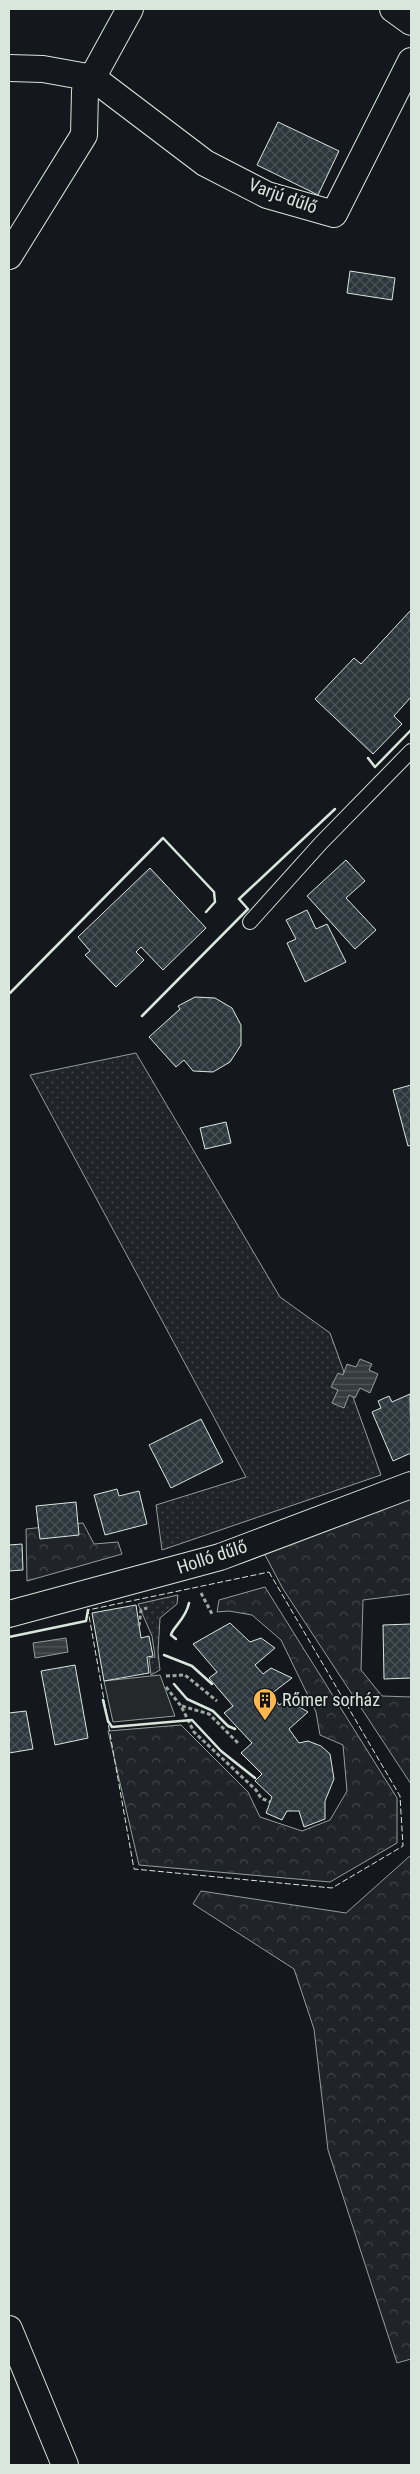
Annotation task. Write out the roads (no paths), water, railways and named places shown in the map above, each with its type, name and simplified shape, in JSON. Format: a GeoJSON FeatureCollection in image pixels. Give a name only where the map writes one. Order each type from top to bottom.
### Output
{"type":"FeatureCollection","features":[{"type":"Feature","properties":{"kind":"street"},"geometry":{"type":"LineString","coordinates":[[9,256],[84,135],[86,91],[130,9]]}},
{"type":"Feature","properties":{"kind":"street"},"geometry":{"type":"LineString","coordinates":[[393,9],[411,22]]}},
{"type":"Feature","properties":{"kind":"street","name":"Varjú dűlő"},"geometry":{"type":"LineString","coordinates":[[9,68],[42,69],[93,78],[205,163],[267,195],[334,214],[411,61]]}},
{"type":"Feature","properties":{"kind":"street","name":"Holló dűlő"},"geometry":{"type":"LineString","coordinates":[[9,1614],[220,1557],[411,1485]]}},
{"type":"Feature","properties":{"kind":"street"},"geometry":{"type":"LineString","coordinates":[[9,2329],[65,2465]]}},
{"type":"Feature","properties":{"kind":"lane"},"geometry":{"type":"LineString","coordinates":[[250,922],[411,750]]}},
{"type":"Feature","properties":{"kind":"place","name":"Rőmer sorház"},"geometry":{"type":"Point","coordinates":[265,1721]}}]}
